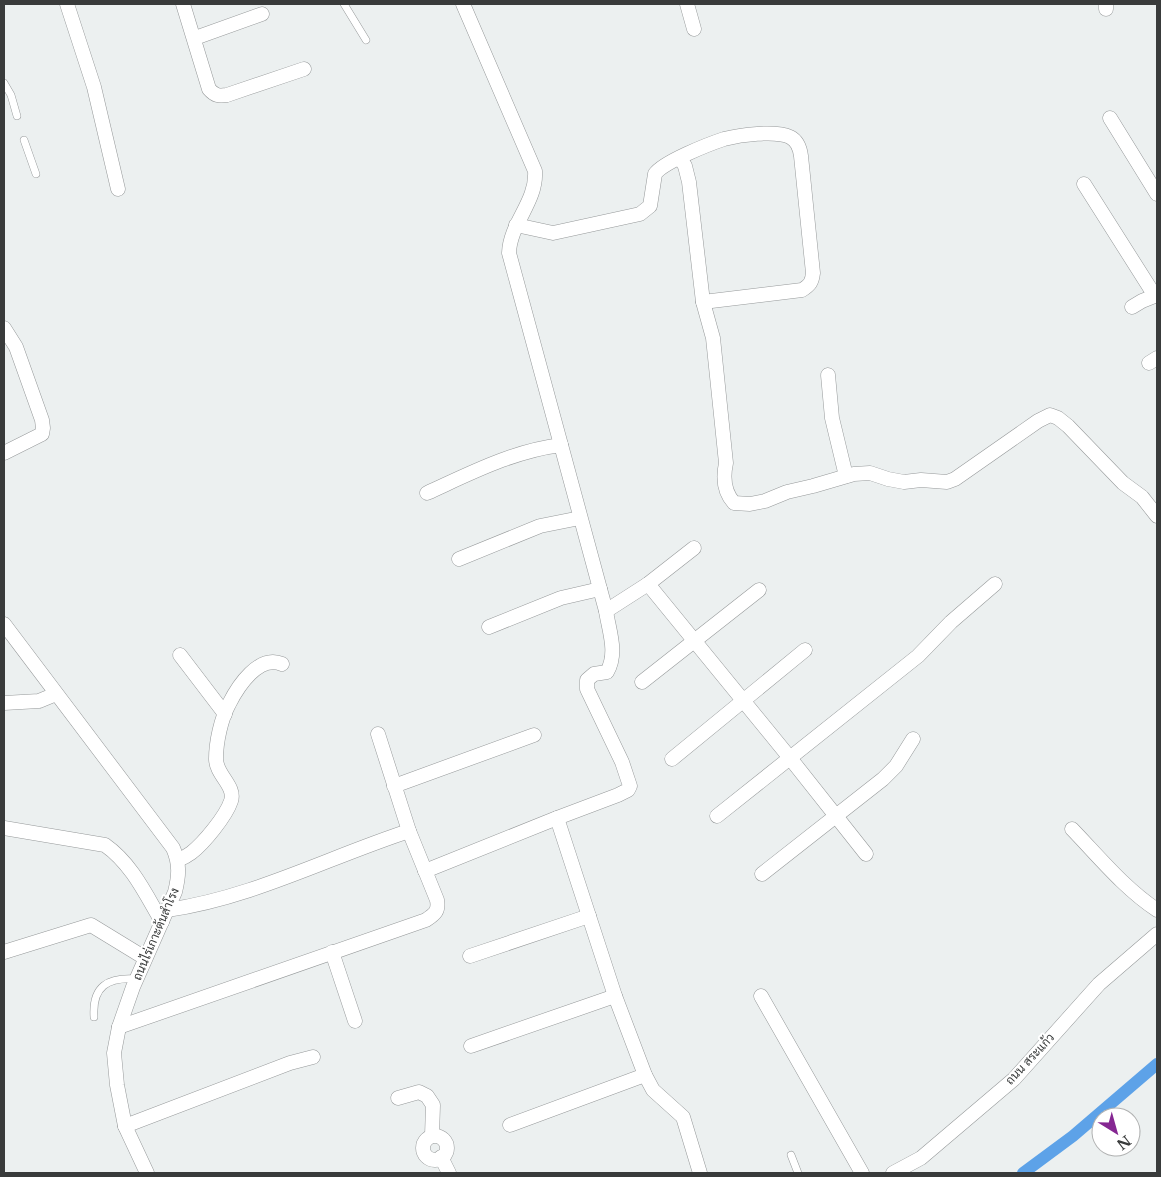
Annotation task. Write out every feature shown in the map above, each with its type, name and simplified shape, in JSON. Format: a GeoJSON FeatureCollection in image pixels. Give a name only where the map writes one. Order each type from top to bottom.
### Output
{"type":"FeatureCollection","features":[{"type":"Feature","properties":{"kind":"street"},"geometry":{"type":"LineString","coordinates":[[67,4],[94,87],[118,189]]}},
{"type":"Feature","properties":{"kind":"street"},"geometry":{"type":"LineString","coordinates":[[183,4],[195,38],[209,90],[219,96],[304,69]]}},
{"type":"Feature","properties":{"kind":"street"},"geometry":{"type":"LineString","coordinates":[[425,871],[618,795],[628,790],[630,786],[622,762],[587,689],[587,680],[594,674],[607,672],[612,664],[613,648],[606,611],[509,253],[511,234],[533,193],[536,181],[535,171],[463,4]]}},
{"type":"Feature","properties":{"kind":"street"},"geometry":{"type":"LineString","coordinates":[[687,4],[694,29]]}},
{"type":"Feature","properties":{"kind":"street"},"geometry":{"type":"LineString","coordinates":[[195,38],[262,14]]}},
{"type":"Feature","properties":{"kind":"street"},"geometry":{"type":"LineString","coordinates":[[1110,118],[1157,194]]}},
{"type":"Feature","properties":{"kind":"street"},"geometry":{"type":"LineString","coordinates":[[516,225],[553,233],[640,214],[650,206],[652,183],[658,170],[667,164],[724,140],[769,134],[789,136],[795,140],[800,148],[813,273],[809,286],[802,290],[703,302]]}},
{"type":"Feature","properties":{"kind":"street"},"geometry":{"type":"LineString","coordinates":[[680,158],[685,166],[689,182],[703,302],[713,338],[726,463],[724,471],[725,485],[729,498],[734,503],[750,504],[765,501],[787,492],[846,476],[870,473],[904,482],[926,480],[947,482],[955,480],[1038,421],[1050,415],[1058,418],[1068,426],[1123,483],[1142,497],[1157,516]]}},
{"type":"Feature","properties":{"kind":"street"},"geometry":{"type":"LineString","coordinates":[[1084,184],[1156,295],[1132,307]]}},
{"type":"Feature","properties":{"kind":"street"},"geometry":{"type":"LineString","coordinates":[[4,328],[16,347],[42,420],[43,428],[42,434],[4,453]]}},
{"type":"Feature","properties":{"kind":"street"},"geometry":{"type":"LineString","coordinates":[[828,375],[832,418],[846,476]]}},
{"type":"Feature","properties":{"kind":"street"},"geometry":{"type":"LineString","coordinates":[[427,492],[507,456],[561,445]]}},
{"type":"Feature","properties":{"kind":"street"},"geometry":{"type":"LineString","coordinates":[[460,559],[540,526],[580,518]]}},
{"type":"Feature","properties":{"kind":"street"},"geometry":{"type":"LineString","coordinates":[[606,611],[648,584],[694,548]]}},
{"type":"Feature","properties":{"kind":"street"},"geometry":{"type":"LineString","coordinates":[[648,584],[866,854]]}},
{"type":"Feature","properties":{"kind":"street"},"geometry":{"type":"LineString","coordinates":[[717,816],[918,656],[951,622],[994,584]]}},
{"type":"Feature","properties":{"kind":"street"},"geometry":{"type":"LineString","coordinates":[[489,627],[561,598],[600,589]]}},
{"type":"Feature","properties":{"kind":"street"},"geometry":{"type":"LineString","coordinates":[[642,682],[760,590]]}},
{"type":"Feature","properties":{"kind":"street"},"geometry":{"type":"LineString","coordinates":[[4,624],[173,848],[178,860],[192,852],[207,837],[225,813],[232,799],[232,792],[219,771],[216,762],[217,746],[229,704],[241,685],[260,665],[269,661],[282,664]]}},
{"type":"Feature","properties":{"kind":"street"},"geometry":{"type":"LineString","coordinates":[[672,760],[805,650]]}},
{"type":"Feature","properties":{"kind":"street"},"geometry":{"type":"LineString","coordinates":[[180,656],[225,714]]}},
{"type":"Feature","properties":{"kind":"street"},"geometry":{"type":"LineString","coordinates":[[4,703],[39,701],[56,694]]}},
{"type":"Feature","properties":{"kind":"street"},"geometry":{"type":"LineString","coordinates":[[119,1027],[426,920],[435,914],[439,908],[437,900],[409,831],[378,734]]}},
{"type":"Feature","properties":{"kind":"street"},"geometry":{"type":"LineString","coordinates":[[394,786],[534,735]]}},
{"type":"Feature","properties":{"kind":"street"},"geometry":{"type":"LineString","coordinates":[[762,874],[883,779],[896,766],[913,739]]}},
{"type":"Feature","properties":{"kind":"street"},"geometry":{"type":"LineString","coordinates":[[557,818],[616,996],[645,1075],[653,1090],[683,1117],[700,1173]]}},
{"type":"Feature","properties":{"kind":"street"},"geometry":{"type":"LineString","coordinates":[[4,828],[106,845],[131,870],[165,916],[194,906],[228,898],[409,831]]}},
{"type":"Feature","properties":{"kind":"street"},"geometry":{"type":"LineString","coordinates":[[1072,828],[1111,871],[1157,910]]}},
{"type":"Feature","properties":{"kind":"street","name":"ถนนไร่เกาะต้นสำโรง"},"geometry":{"type":"LineString","coordinates":[[147,1173],[125,1126],[117,1085],[114,1053],[119,1027],[136,979],[175,892],[179,878],[178,860]]}},
{"type":"Feature","properties":{"kind":"street"},"geometry":{"type":"LineString","coordinates":[[470,956],[589,916]]}},
{"type":"Feature","properties":{"kind":"street"},"geometry":{"type":"LineString","coordinates":[[4,952],[91,925],[145,958]]}},
{"type":"Feature","properties":{"kind":"street","name":"ถนน สระแก้ว"},"geometry":{"type":"LineString","coordinates":[[893,1173],[921,1158],[1014,1079],[1099,984],[1157,934]]}},
{"type":"Feature","properties":{"kind":"street"},"geometry":{"type":"LineString","coordinates":[[332,952],[355,1021]]}},
{"type":"Feature","properties":{"kind":"street"},"geometry":{"type":"LineString","coordinates":[[472,1046],[616,996]]}},
{"type":"Feature","properties":{"kind":"street"},"geometry":{"type":"LineString","coordinates":[[761,996],[862,1173]]}},
{"type":"Feature","properties":{"kind":"street"},"geometry":{"type":"LineString","coordinates":[[125,1126],[290,1063],[313,1057]]}},
{"type":"Feature","properties":{"kind":"street"},"geometry":{"type":"LineString","coordinates":[[510,1125],[645,1075]]}},
{"type":"Feature","properties":{"kind":"street"},"geometry":{"type":"LineString","coordinates":[[398,1098],[419,1092],[430,1099],[433,1104],[432,1136],[439,1137],[446,1144],[445,1152],[441,1157],[449,1173]]}},
{"type":"Feature","properties":{"kind":"lane"},"geometry":{"type":"LineString","coordinates":[[344,4],[366,40]]}},
{"type":"Feature","properties":{"kind":"lane"},"geometry":{"type":"LineString","coordinates":[[4,84],[11,95],[17,116]]}},
{"type":"Feature","properties":{"kind":"lane"},"geometry":{"type":"LineString","coordinates":[[24,140],[36,174]]}},
{"type":"Feature","properties":{"kind":"lane"},"geometry":{"type":"LineString","coordinates":[[94,1017],[95,994],[104,984],[121,978],[136,979]]}},
{"type":"Feature","properties":{"kind":"lane"},"geometry":{"type":"LineString","coordinates":[[791,1155],[798,1173]]}},
{"type":"Feature","properties":{"kind":"waterway"},"geometry":{"type":"LineString","coordinates":[[1023,1173],[1073,1136],[1157,1064]]}}]}
